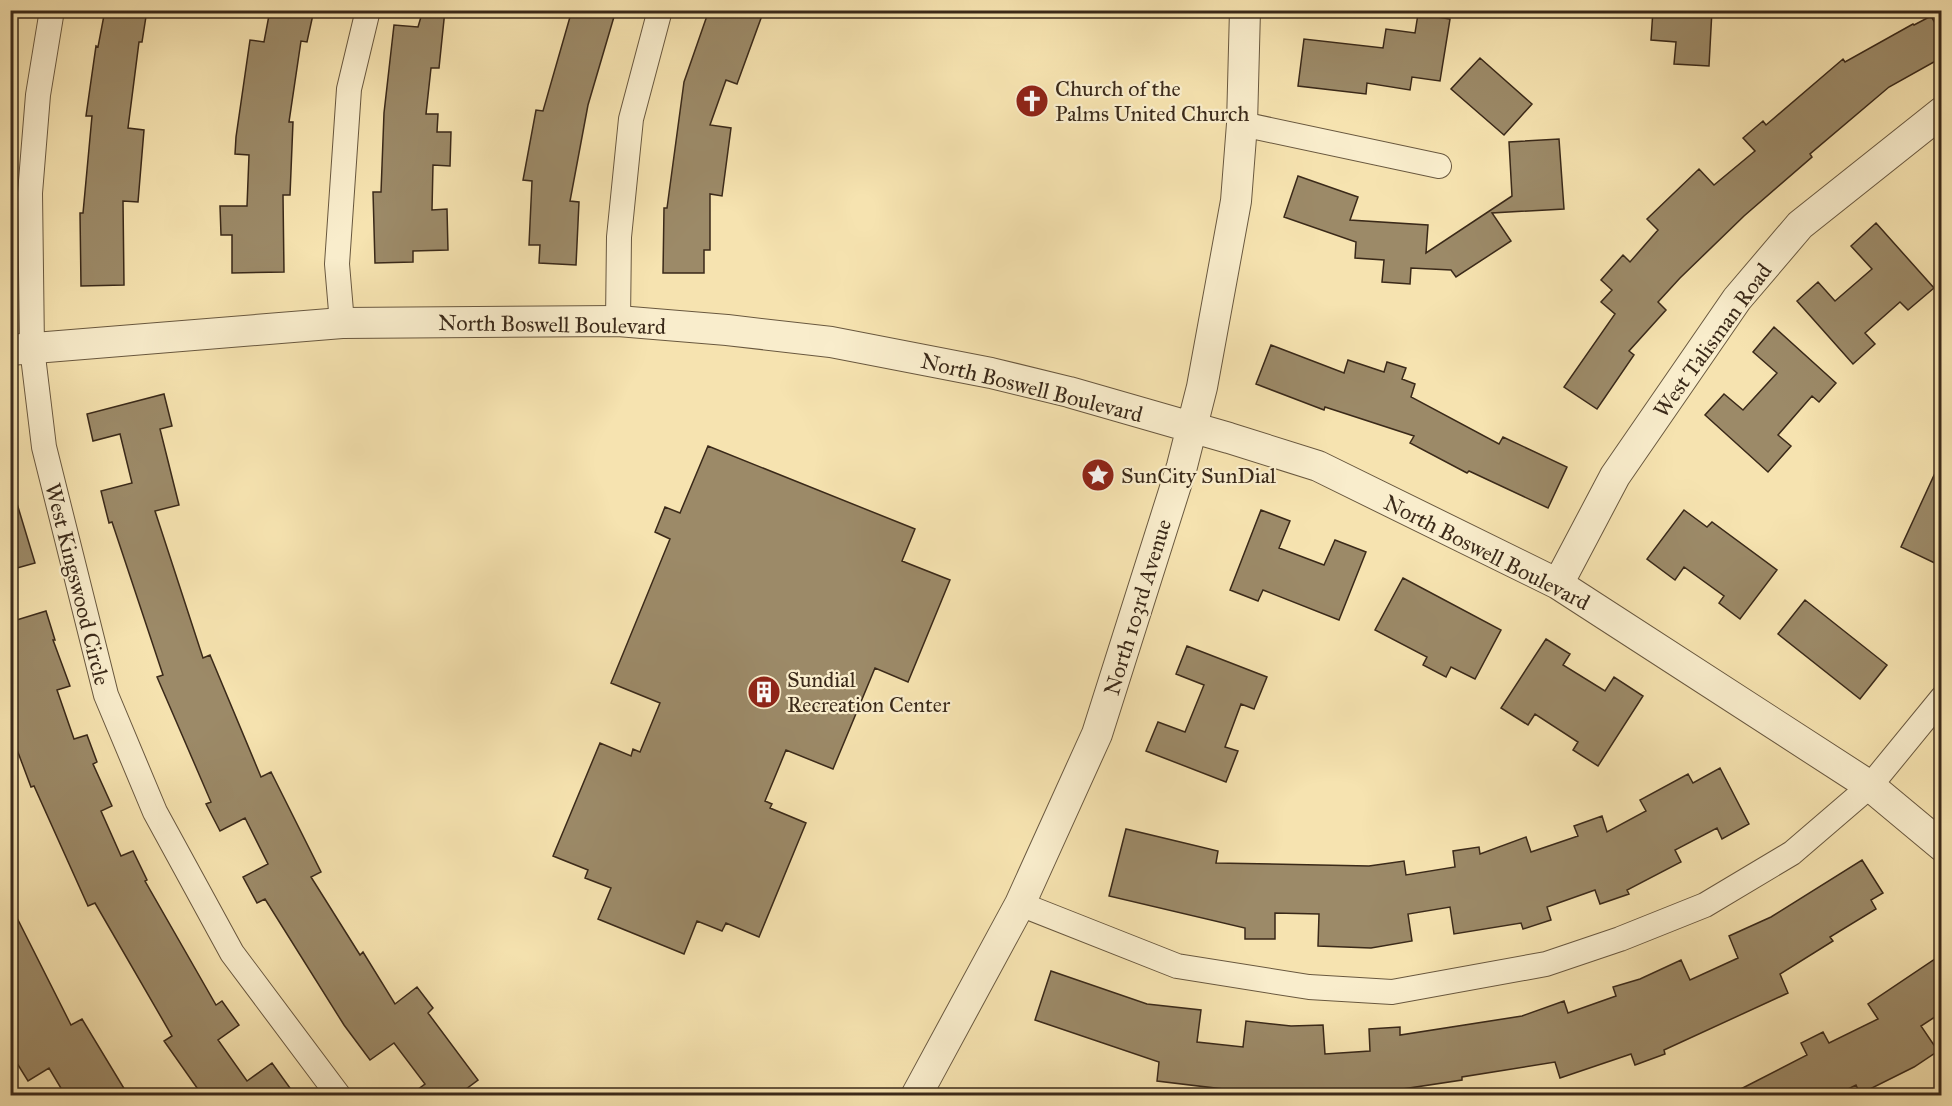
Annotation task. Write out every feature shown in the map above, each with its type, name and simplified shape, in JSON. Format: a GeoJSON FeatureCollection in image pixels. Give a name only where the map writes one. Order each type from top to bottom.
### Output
{"type":"FeatureCollection","features":[{"type":"Feature","properties":{"kind":"street","name":"West Kingswood Circle"},"geometry":{"type":"LineString","coordinates":[[52,10],[38,95],[21,349],[106,695],[155,812],[232,953],[339,1095]]}},
{"type":"Feature","properties":{"kind":"street"},"geometry":{"type":"LineString","coordinates":[[342,323],[337,264],[349,89],[368,10]]}},
{"type":"Feature","properties":{"kind":"street"},"geometry":{"type":"LineString","coordinates":[[618,321],[619,237],[631,118],[660,10]]}},
{"type":"Feature","properties":{"kind":"street","name":"North 103rd Avenue"},"geometry":{"type":"LineString","coordinates":[[916,1095],[1020,904],[1097,734],[1182,466],[1213,331],[1236,201],[1242,124],[1245,10]]}},
{"type":"Feature","properties":{"kind":"street","name":"West Talisman Road"},"geometry":{"type":"LineString","coordinates":[[1558,584],[1615,476],[1737,299],[1800,225],[1941,112]]}},
{"type":"Feature","properties":{"kind":"street"},"geometry":{"type":"LineString","coordinates":[[1242,124],[1439,166]]}},
{"type":"Feature","properties":{"kind":"street","name":"North Boswell Boulevard"},"geometry":{"type":"LineString","coordinates":[[21,349],[342,323],[618,321],[790,336],[923,359],[1069,392],[1318,466],[1558,584],[1870,786],[1941,846]]}},
{"type":"Feature","properties":{"kind":"street"},"geometry":{"type":"LineString","coordinates":[[1020,904],[1177,966],[1309,987],[1392,992],[1546,964],[1620,939],[1705,905],[1792,853],[1870,786],[1941,698]]}},
{"type":"Feature","properties":{"kind":"building"},"geometry":{"type":"Polygon","coordinates":[[[105,10],[147,10],[142,42],[139,42],[128,128],[144,130],[138,202],[123,201],[124,285],[81,286],[80,213],[83,213],[92,116],[86,116],[96,46],[98,47],[105,10]]]}},
{"type":"Feature","properties":{"kind":"building"},"geometry":{"type":"Polygon","coordinates":[[[270,10],[314,10],[307,42],[301,41],[289,122],[293,122],[290,195],[283,195],[284,272],[232,273],[232,235],[221,235],[220,206],[247,206],[249,155],[235,154],[236,137],[250,40],[264,42],[270,10]]]}},
{"type":"Feature","properties":{"kind":"building"},"geometry":{"type":"Polygon","coordinates":[[[423,10],[445,10],[439,68],[431,68],[426,114],[438,114],[437,132],[451,132],[450,166],[433,165],[432,210],[447,209],[448,250],[413,251],[413,262],[375,263],[373,192],[381,192],[384,113],[394,25],[418,27],[423,10]]]}},
{"type":"Feature","properties":{"kind":"building"},"geometry":{"type":"Polygon","coordinates":[[[572,10],[616,10],[588,105],[570,201],[579,202],[576,265],[539,263],[540,245],[529,245],[532,181],[523,180],[536,110],[543,111],[572,10]]]}},
{"type":"Feature","properties":{"kind":"building"},"geometry":{"type":"Polygon","coordinates":[[[709,10],[764,10],[737,84],[726,80],[710,125],[731,128],[722,196],[710,194],[710,250],[704,250],[704,273],[663,273],[664,208],[667,208],[684,82],[709,10]]]}},
{"type":"Feature","properties":{"kind":"building"},"geometry":{"type":"Polygon","coordinates":[[[1653,10],[1712,10],[1709,66],[1674,64],[1676,42],[1651,40],[1653,10]]]}},
{"type":"Feature","properties":{"kind":"building"},"geometry":{"type":"Polygon","coordinates":[[[1418,14],[1450,19],[1440,81],[1412,77],[1410,90],[1367,83],[1366,94],[1298,86],[1304,39],[1383,48],[1386,29],[1415,33],[1418,14]]]}},
{"type":"Feature","properties":{"kind":"building"},"geometry":{"type":"Polygon","coordinates":[[[1931,16],[1941,34],[1941,58],[1889,87],[1810,154],[1812,157],[1744,216],[1680,278],[1658,302],[1666,310],[1629,351],[1634,355],[1597,409],[1564,387],[1615,314],[1601,302],[1612,290],[1601,280],[1623,255],[1630,262],[1658,230],[1647,219],[1699,169],[1714,185],[1755,151],[1743,138],[1763,121],[1766,125],[1843,59],[1845,62],[1931,16]]]}},
{"type":"Feature","properties":{"kind":"building"},"geometry":{"type":"Polygon","coordinates":[[[1480,58],[1532,104],[1504,135],[1451,89],[1480,58]]]}},
{"type":"Feature","properties":{"kind":"building"},"geometry":{"type":"Polygon","coordinates":[[[1559,139],[1564,209],[1492,213],[1511,241],[1456,277],[1451,270],[1411,268],[1410,284],[1382,282],[1384,260],[1355,258],[1356,242],[1284,217],[1298,176],[1358,197],[1350,220],[1428,225],[1426,253],[1512,196],[1509,142],[1559,139]]]}},
{"type":"Feature","properties":{"kind":"building"},"geometry":{"type":"Polygon","coordinates":[[[1876,223],[1934,288],[1908,310],[1900,302],[1865,333],[1875,344],[1853,364],[1797,301],[1818,282],[1835,301],[1872,269],[1851,246],[1876,223]]]}},
{"type":"Feature","properties":{"kind":"building"},"geometry":{"type":"Polygon","coordinates":[[[1774,327],[1836,383],[1819,402],[1812,396],[1778,435],[1791,446],[1768,472],[1705,415],[1724,394],[1743,410],[1777,373],[1753,352],[1774,327]]]}},
{"type":"Feature","properties":{"kind":"building"},"geometry":{"type":"Polygon","coordinates":[[[1271,345],[1344,373],[1348,360],[1384,372],[1387,362],[1406,368],[1402,379],[1415,384],[1411,397],[1499,444],[1503,437],[1567,467],[1548,508],[1469,471],[1467,473],[1410,443],[1414,436],[1325,407],[1324,410],[1256,384],[1271,345]]]}},
{"type":"Feature","properties":{"kind":"building"},"geometry":{"type":"Polygon","coordinates":[[[164,394],[172,426],[160,429],[179,505],[155,511],[203,658],[210,655],[261,777],[271,772],[321,872],[311,877],[360,955],[363,952],[395,1004],[417,987],[433,1008],[428,1013],[478,1080],[458,1095],[410,1095],[425,1084],[394,1043],[370,1060],[344,1025],[265,899],[257,903],[243,877],[268,864],[245,818],[220,831],[206,804],[211,802],[157,677],[163,675],[112,522],[109,523],[101,491],[132,483],[120,434],[93,441],[87,414],[164,394]]]}},
{"type":"Feature","properties":{"kind":"building","name":"Sundial Recreation Center"},"geometry":{"type":"Polygon","coordinates":[[[708,446],[915,529],[902,561],[950,580],[908,682],[875,668],[833,769],[786,750],[765,801],[772,804],[770,808],[806,823],[759,937],[726,923],[722,931],[697,921],[684,954],[598,919],[611,888],[585,878],[588,870],[553,856],[600,743],[631,756],[633,749],[640,752],[660,703],[611,683],[670,539],[655,532],[665,507],[680,513],[708,446]]]}},
{"type":"Feature","properties":{"kind":"building"},"geometry":{"type":"Polygon","coordinates":[[[1941,460],[1941,566],[1901,547],[1941,460]]]}},
{"type":"Feature","properties":{"kind":"building"},"geometry":{"type":"Polygon","coordinates":[[[15,497],[35,563],[10,570],[10,498],[15,497]]]}},
{"type":"Feature","properties":{"kind":"building"},"geometry":{"type":"Polygon","coordinates":[[[1261,510],[1290,521],[1279,548],[1324,565],[1335,540],[1366,552],[1339,620],[1263,590],[1258,601],[1230,590],[1261,510]]]}},
{"type":"Feature","properties":{"kind":"building"},"geometry":{"type":"Polygon","coordinates":[[[1684,510],[1707,527],[1712,522],[1777,570],[1740,619],[1719,603],[1724,596],[1684,567],[1675,580],[1647,559],[1684,510]]]}},
{"type":"Feature","properties":{"kind":"building"},"geometry":{"type":"Polygon","coordinates":[[[1403,578],[1501,630],[1475,679],[1451,667],[1446,677],[1423,665],[1427,657],[1375,630],[1403,578]]]}},
{"type":"Feature","properties":{"kind":"building"},"geometry":{"type":"Polygon","coordinates":[[[1805,600],[1887,665],[1860,699],[1778,634],[1805,600]]]}},
{"type":"Feature","properties":{"kind":"building"},"geometry":{"type":"Polygon","coordinates":[[[46,611],[55,640],[53,640],[70,686],[57,690],[74,739],[87,735],[97,762],[93,764],[112,806],[101,811],[121,856],[133,851],[147,880],[145,881],[216,1005],[222,1001],[239,1025],[218,1040],[247,1081],[272,1063],[290,1088],[280,1095],[202,1095],[164,1041],[172,1036],[95,903],[88,906],[34,786],[31,787],[10,731],[10,622],[46,611]]]}},
{"type":"Feature","properties":{"kind":"building"},"geometry":{"type":"Polygon","coordinates":[[[1546,639],[1570,654],[1563,665],[1605,691],[1614,677],[1643,696],[1598,766],[1573,750],[1578,742],[1535,714],[1528,725],[1501,708],[1546,639]]]}},
{"type":"Feature","properties":{"kind":"building"},"geometry":{"type":"Polygon","coordinates":[[[1187,646],[1267,677],[1254,709],[1241,704],[1225,747],[1238,751],[1226,782],[1146,751],[1158,722],[1185,732],[1204,685],[1176,674],[1187,646]]]}},
{"type":"Feature","properties":{"kind":"building"},"geometry":{"type":"Polygon","coordinates":[[[1720,768],[1749,824],[1722,839],[1717,828],[1675,850],[1681,862],[1627,890],[1629,894],[1600,904],[1595,890],[1547,907],[1551,920],[1523,929],[1521,923],[1454,934],[1450,907],[1408,914],[1412,941],[1371,948],[1318,946],[1319,914],[1275,913],[1275,939],[1245,939],[1245,928],[1109,896],[1126,829],[1218,851],[1216,863],[1369,866],[1404,861],[1406,875],[1455,867],[1453,851],[1479,847],[1480,854],[1526,837],[1531,852],[1578,836],[1574,826],[1602,816],[1607,832],[1646,811],[1640,800],[1688,774],[1693,783],[1720,768]]]}},
{"type":"Feature","properties":{"kind":"building"},"geometry":{"type":"Polygon","coordinates":[[[1862,860],[1883,893],[1871,900],[1876,909],[1830,937],[1833,941],[1780,974],[1788,993],[1664,1050],[1665,1054],[1635,1065],[1631,1054],[1560,1078],[1555,1062],[1403,1089],[1403,1095],[1273,1095],[1157,1081],[1159,1062],[1035,1020],[1051,971],[1147,1004],[1201,1010],[1197,1042],[1243,1047],[1246,1021],[1291,1026],[1323,1025],[1325,1054],[1370,1051],[1369,1029],[1400,1027],[1400,1035],[1522,1016],[1564,1001],[1568,1013],[1616,996],[1613,987],[1640,979],[1681,960],[1690,980],[1738,958],[1729,936],[1771,917],[1862,860]]]}},
{"type":"Feature","properties":{"kind":"building"},"geometry":{"type":"Polygon","coordinates":[[[10,904],[71,1025],[82,1019],[128,1095],[65,1095],[49,1068],[28,1081],[10,1052],[10,904]]]}},
{"type":"Feature","properties":{"kind":"building"},"geometry":{"type":"Polygon","coordinates":[[[1941,955],[1941,1013],[1921,1026],[1938,1051],[1914,1067],[1860,1094],[1856,1085],[1836,1095],[1729,1095],[1807,1055],[1801,1043],[1823,1032],[1829,1043],[1878,1019],[1868,1004],[1941,955]]]}},
{"type":"Feature","properties":{"kind":"place","name":"Church of the Palms United Church"},"geometry":{"type":"Point","coordinates":[1032,101]}},
{"type":"Feature","properties":{"kind":"place","name":"SunCity SunDial"},"geometry":{"type":"Point","coordinates":[1098,475]}},
{"type":"Feature","properties":{"kind":"place","name":"Sundial Recreation Center"},"geometry":{"type":"Point","coordinates":[764,692]}}]}
